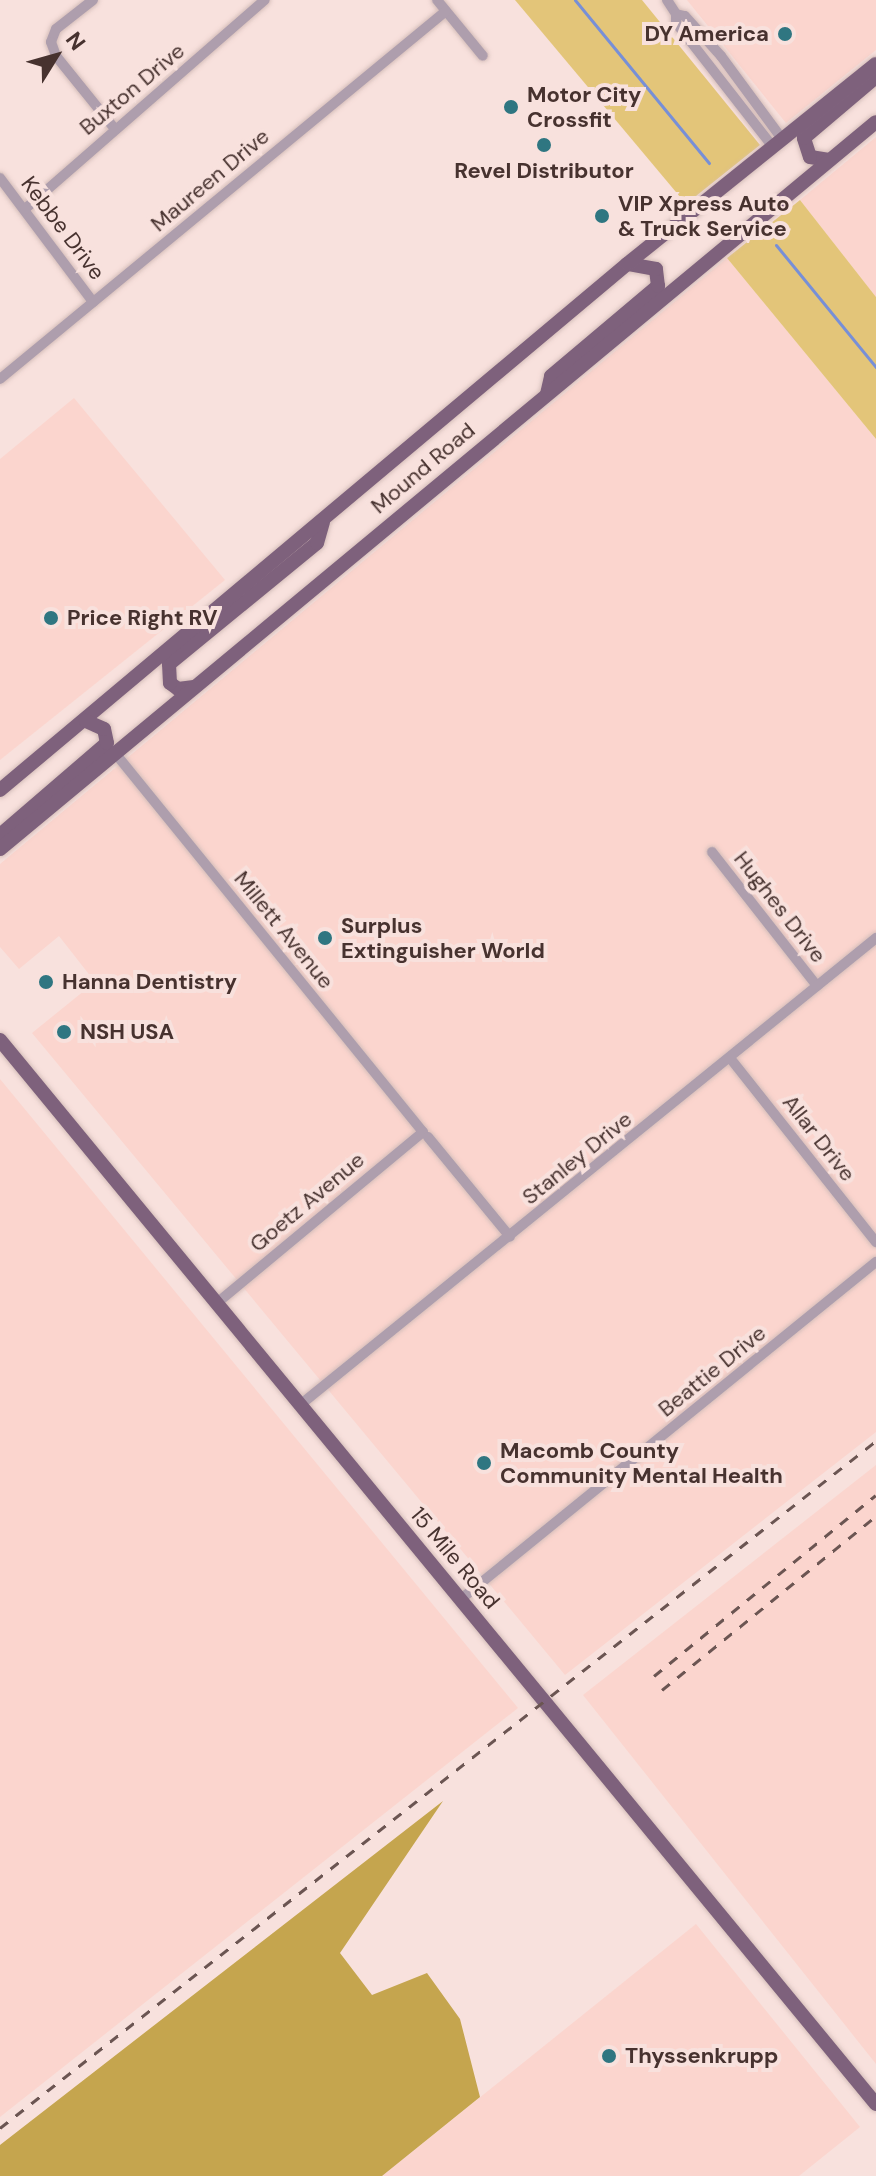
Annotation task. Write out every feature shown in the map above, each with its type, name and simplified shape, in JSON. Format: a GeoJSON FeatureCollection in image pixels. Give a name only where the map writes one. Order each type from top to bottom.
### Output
{"type":"FeatureCollection","features":[{"type":"Feature","properties":{"kind":"main road","name":"Mound Road"},"geometry":{"type":"LineString","coordinates":[[0,790],[86,721],[627,264],[876,64]]}},
{"type":"Feature","properties":{"kind":"main road"},"geometry":{"type":"LineString","coordinates":[[829,160],[810,157],[804,138],[876,77]]}},
{"type":"Feature","properties":{"kind":"main road","name":"Mound Road"},"geometry":{"type":"LineString","coordinates":[[0,849],[876,122]]}},
{"type":"Feature","properties":{"kind":"main road"},"geometry":{"type":"LineString","coordinates":[[547,394],[551,376],[658,286],[656,269],[627,264]]}},
{"type":"Feature","properties":{"kind":"main road"},"geometry":{"type":"LineString","coordinates":[[194,687],[178,689],[170,683],[169,664],[317,543],[323,521]]}},
{"type":"Feature","properties":{"kind":"main road"},"geometry":{"type":"LineString","coordinates":[[0,835],[107,743],[104,729],[86,721]]}},
{"type":"Feature","properties":{"kind":"main road","name":"15 Mile Road"},"geometry":{"type":"LineString","coordinates":[[0,1040],[876,2104]]}},
{"type":"Feature","properties":{"kind":"street"},"geometry":{"type":"LineString","coordinates":[[93,0],[56,29],[51,42],[56,56],[115,129]]}},
{"type":"Feature","properties":{"kind":"street","name":"Buxton Drive"},"geometry":{"type":"LineString","coordinates":[[25,209],[265,0]]}},
{"type":"Feature","properties":{"kind":"street"},"geometry":{"type":"LineString","coordinates":[[437,0],[483,56]]}},
{"type":"Feature","properties":{"kind":"street"},"geometry":{"type":"LineString","coordinates":[[667,0],[676,14],[685,16],[721,56],[778,144]]}},
{"type":"Feature","properties":{"kind":"street","name":"Maureen Drive"},"geometry":{"type":"LineString","coordinates":[[0,379],[446,11]]}},
{"type":"Feature","properties":{"kind":"street","name":"Kebbe Drive"},"geometry":{"type":"LineString","coordinates":[[0,178],[93,302]]}},
{"type":"Feature","properties":{"kind":"street","name":"Millett Avenue"},"geometry":{"type":"LineString","coordinates":[[115,753],[510,1237]]}},
{"type":"Feature","properties":{"kind":"street","name":"Hughes Drive"},"geometry":{"type":"LineString","coordinates":[[712,852],[817,986]]}},
{"type":"Feature","properties":{"kind":"street","name":"Stanley Drive"},"geometry":{"type":"LineString","coordinates":[[300,1405],[876,938]]}},
{"type":"Feature","properties":{"kind":"street","name":"Allar Drive"},"geometry":{"type":"LineString","coordinates":[[730,1058],[876,1242]]}},
{"type":"Feature","properties":{"kind":"street","name":"Goetz Avenue"},"geometry":{"type":"LineString","coordinates":[[217,1303],[426,1134]]}},
{"type":"Feature","properties":{"kind":"street","name":"Beattie Drive"},"geometry":{"type":"LineString","coordinates":[[461,1599],[876,1262]]}},
{"type":"Feature","properties":{"kind":"shaded area"},"geometry":{"type":"Polygon","coordinates":[[[515,0],[642,0],[760,145],[686,204],[515,0]]]}},
{"type":"Feature","properties":{"kind":"shaded area"},"geometry":{"type":"Polygon","coordinates":[[[687,0],[876,0],[876,50],[786,123],[687,0]]]}},
{"type":"Feature","properties":{"kind":"shaded area"},"geometry":{"type":"Polygon","coordinates":[[[876,137],[876,297],[800,200],[876,137]]]}},
{"type":"Feature","properties":{"kind":"shaded area"},"geometry":{"type":"Polygon","coordinates":[[[800,200],[876,297],[876,439],[727,258],[800,200]]]}},
{"type":"Feature","properties":{"kind":"shaded area"},"geometry":{"type":"Polygon","coordinates":[[[727,258],[876,439],[876,1432],[565,1675],[32,1033],[95,982],[59,936],[19,969],[0,947],[0,864],[727,258]]]}},
{"type":"Feature","properties":{"kind":"shaded area","name":"Price Right RV"},"geometry":{"type":"Polygon","coordinates":[[[74,398],[225,580],[0,760],[0,459],[74,398]]]}},
{"type":"Feature","properties":{"kind":"shaded area"},"geometry":{"type":"Polygon","coordinates":[[[0,1079],[518,1708],[0,2117],[0,1079]]]}},
{"type":"Feature","properties":{"kind":"shaded area"},"geometry":{"type":"Polygon","coordinates":[[[876,1465],[876,2064],[583,1695],[876,1465]]]}},
{"type":"Feature","properties":{"kind":"shaded area"},"geometry":{"type":"Polygon","coordinates":[[[443,1801],[340,1953],[372,1995],[427,1973],[460,2019],[480,2097],[382,2176],[0,2176],[0,2145],[443,1801]]]}},
{"type":"Feature","properties":{"kind":"shaded area"},"geometry":{"type":"Polygon","coordinates":[[[696,1924],[860,2127],[799,2176],[382,2176],[696,1924]]]}},
{"type":"Feature","properties":{"kind":"waterway"},"geometry":{"type":"LineString","coordinates":[[575,0],[709,163]]}},
{"type":"Feature","properties":{"kind":"waterway"},"geometry":{"type":"LineString","coordinates":[[776,245],[876,367]]}},
{"type":"Feature","properties":{"kind":"railway"},"geometry":{"type":"LineString","coordinates":[[0,2128],[876,1441]]}},
{"type":"Feature","properties":{"kind":"railway"},"geometry":{"type":"LineString","coordinates":[[654,1676],[876,1495]]}},
{"type":"Feature","properties":{"kind":"railway"},"geometry":{"type":"LineString","coordinates":[[662,1690],[876,1516]]}},
{"type":"Feature","properties":{"kind":"place","name":"DY America"},"geometry":{"type":"Point","coordinates":[785,34]}},
{"type":"Feature","properties":{"kind":"place","name":"Motor City Crossfit"},"geometry":{"type":"Point","coordinates":[511,107]}},
{"type":"Feature","properties":{"kind":"place","name":"Revel Distributor"},"geometry":{"type":"Point","coordinates":[544,145]}},
{"type":"Feature","properties":{"kind":"place","name":"VIP Xpress Auto & Truck Service"},"geometry":{"type":"Point","coordinates":[602,216]}},
{"type":"Feature","properties":{"kind":"place","name":"Price Right RV"},"geometry":{"type":"Point","coordinates":[51,618]}},
{"type":"Feature","properties":{"kind":"place","name":"Surplus Extinguisher World"},"geometry":{"type":"Point","coordinates":[325,938]}},
{"type":"Feature","properties":{"kind":"place","name":"Hanna Dentistry"},"geometry":{"type":"Point","coordinates":[46,982]}},
{"type":"Feature","properties":{"kind":"place","name":"NSH USA"},"geometry":{"type":"Point","coordinates":[64,1032]}},
{"type":"Feature","properties":{"kind":"place","name":"Macomb County Community Mental Health"},"geometry":{"type":"Point","coordinates":[484,1463]}},
{"type":"Feature","properties":{"kind":"place","name":"Thyssenkrupp"},"geometry":{"type":"Point","coordinates":[609,2056]}}]}
